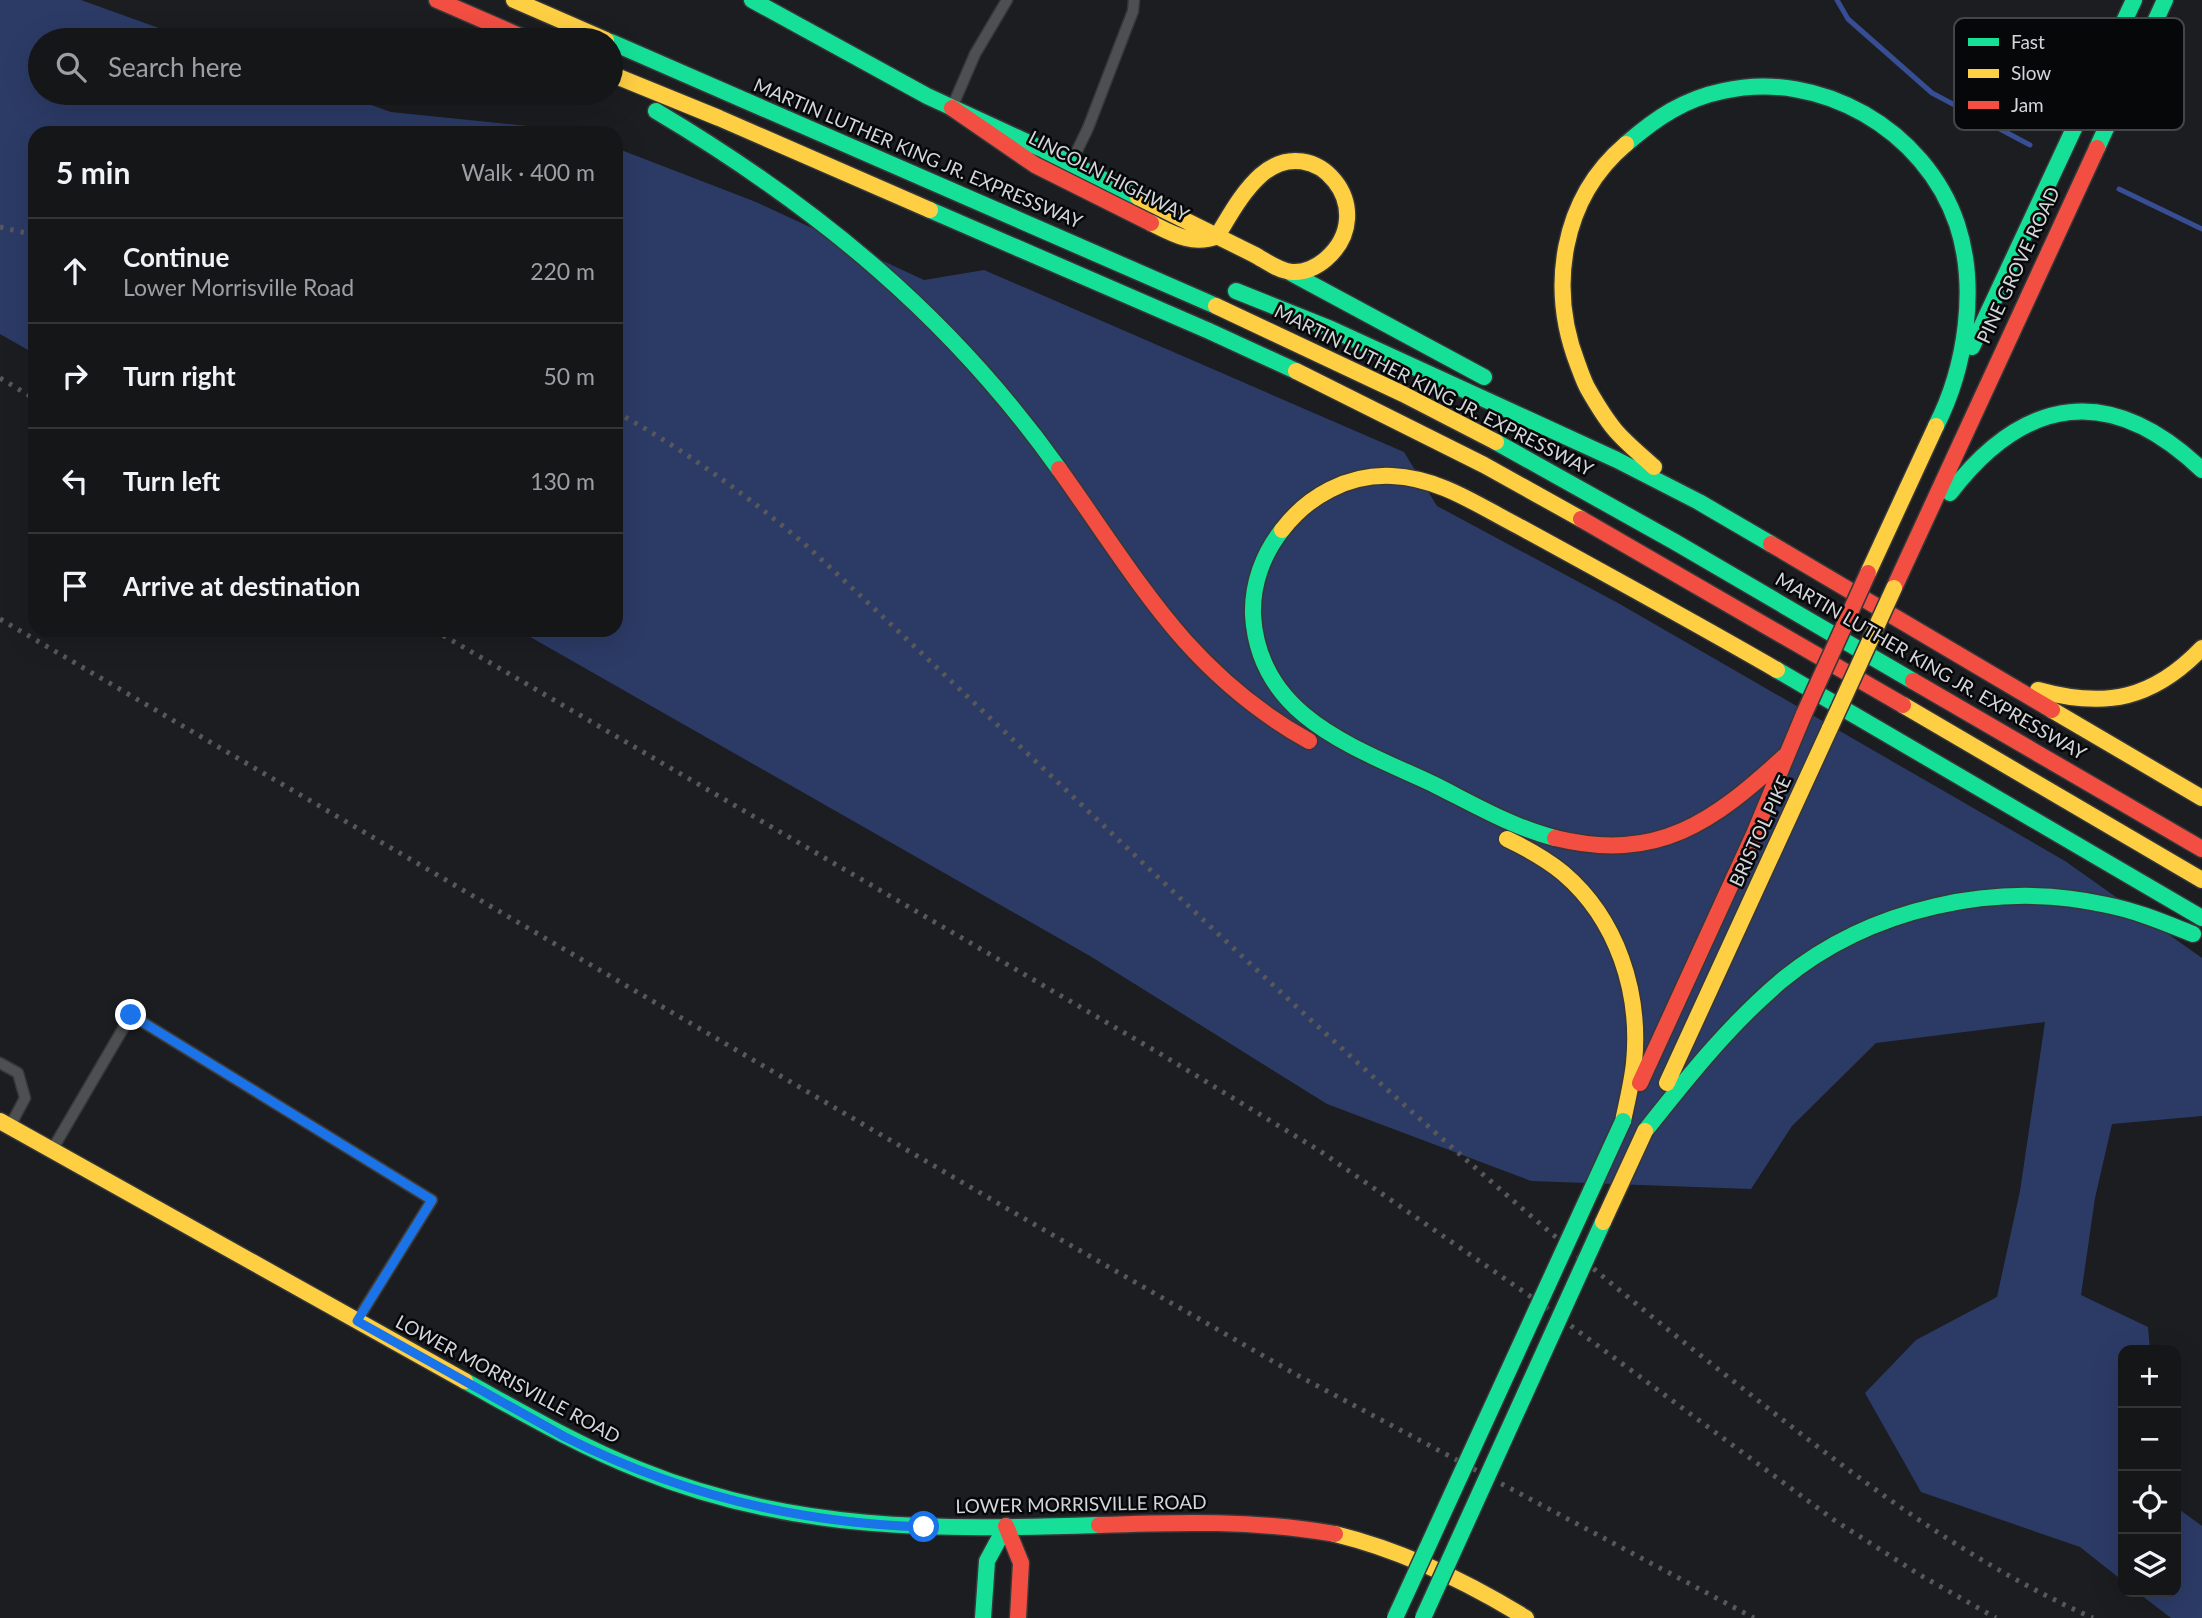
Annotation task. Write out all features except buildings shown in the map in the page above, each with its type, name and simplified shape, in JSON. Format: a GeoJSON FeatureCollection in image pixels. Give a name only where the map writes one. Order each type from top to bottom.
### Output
{"type":"FeatureCollection","features":[{"type":"Feature","properties":{"kind":"main road"},"geometry":{"type":"LineString","coordinates":[[437,0],[502,28]]}},
{"type":"Feature","properties":{"kind":"main road","name":"MARTIN LUTHER KING JR. EXPRESSWAY"},"geometry":{"type":"LineString","coordinates":[[514,0],[579,28]]}},
{"type":"Feature","properties":{"kind":"main road","name":"LINCOLN HIGHWAY"},"geometry":{"type":"LineString","coordinates":[[752,0],[952,108],[1291,273],[1399,329],[1496,384]]}},
{"type":"Feature","properties":{"kind":"main road","name":"PINE GROVE ROAD"},"geometry":{"type":"LineString","coordinates":[[2126,18],[2134,0]]}},
{"type":"Feature","properties":{"kind":"main road","name":"PINE GROVE ROAD"},"geometry":{"type":"LineString","coordinates":[[2157,18],[2165,0]]}},
{"type":"Feature","properties":{"kind":"main road","name":"MARTIN LUTHER KING JR. EXPRESSWAY"},"geometry":{"type":"LineString","coordinates":[[623,47],[1313,350],[1496,442],[1675,541],[2202,849]]}},
{"type":"Feature","properties":{"kind":"main road"},"geometry":{"type":"LineString","coordinates":[[623,79],[1184,320],[1392,417],[1662,564],[2202,880]]}},
{"type":"Feature","properties":{"kind":"main road"},"geometry":{"type":"LineString","coordinates":[[1395,1618],[1754,834],[1785,755],[1950,394],[1967,307],[1965,258],[1954,214],[1932,174],[1886,127],[1841,102],[1808,91],[1783,87],[1736,87],[1711,93],[1668,111],[1628,140],[1612,156],[1587,191],[1576,213],[1566,247],[1561,306],[1571,355],[1593,401],[1622,439],[1699,502]]}},
{"type":"Feature","properties":{"kind":"main road"},"geometry":{"type":"LineString","coordinates":[[623,92],[703,139],[785,194],[844,239],[910,298],[1007,401],[1182,639],[1228,685],[1298,735],[1410,791]]}},
{"type":"Feature","properties":{"kind":"main road","name":"LINCOLN HIGHWAY"},"geometry":{"type":"LineString","coordinates":[[952,108],[1035,165],[1182,238],[1201,241],[1217,236]]}},
{"type":"Feature","properties":{"kind":"main road","name":"PINE GROVE ROAD"},"geometry":{"type":"LineString","coordinates":[[1950,394],[2073,130]]}},
{"type":"Feature","properties":{"kind":"main road","name":"PINE GROVE ROAD"},"geometry":{"type":"LineString","coordinates":[[1912,548],[2105,130]]}},
{"type":"Feature","properties":{"kind":"main road"},"geometry":{"type":"LineString","coordinates":[[1217,236],[1248,189],[1270,167],[1296,160],[1321,167],[1338,183],[1344,195],[1348,208],[1345,233],[1331,255],[1320,264],[1291,273]]}},
{"type":"Feature","properties":{"kind":"main road"},"geometry":{"type":"LineString","coordinates":[[982,203],[1164,266]]}},
{"type":"Feature","properties":{"kind":"main road"},"geometry":{"type":"LineString","coordinates":[[1216,284],[1331,329],[1617,460],[1699,502],[2202,798]]}},
{"type":"Feature","properties":{"kind":"main road"},"geometry":{"type":"LineString","coordinates":[[1532,404],[1569,424],[1617,460]]}},
{"type":"Feature","properties":{"kind":"main road"},"geometry":{"type":"LineString","coordinates":[[1912,548],[1950,492],[1984,454],[2020,428],[2058,415],[2094,411],[2134,421],[2166,437],[2202,470]]}},
{"type":"Feature","properties":{"kind":"main road"},"geometry":{"type":"LineString","coordinates":[[1785,755],[1717,814],[1696,826],[1652,842],[1602,846],[1577,843],[1534,832],[1332,735],[1285,698],[1268,673],[1257,642],[1254,593],[1264,559],[1277,536],[1294,516],[1337,486],[1363,478],[1390,476],[1442,487],[1730,642],[2202,918]]}},
{"type":"Feature","properties":{"kind":"main road","name":"BRISTOL PIKE"},"geometry":{"type":"LineString","coordinates":[[1645,1131],[1912,548]]}},
{"type":"Feature","properties":{"kind":"main road"},"geometry":{"type":"LineString","coordinates":[[1998,677],[2071,699],[2108,701],[2142,692],[2158,684],[2188,663],[2202,648]]}},
{"type":"Feature","properties":{"kind":"main road"},"geometry":{"type":"LineString","coordinates":[[1447,809],[1529,850],[1561,872],[1590,901],[1614,939],[1629,979],[1636,1026],[1632,1082],[1623,1121]]}},
{"type":"Feature","properties":{"kind":"main road"},"geometry":{"type":"LineString","coordinates":[[1423,1618],[1645,1131],[1698,1063],[1755,1004],[1783,980],[1832,947],[1892,919],[1951,902],[2016,894],[2107,903],[2137,911],[2202,938]]}},
{"type":"Feature","properties":{"kind":"main road","name":"LOWER MORRISVILLE ROAD"},"geometry":{"type":"LineString","coordinates":[[5,1124],[591,1450],[706,1493],[765,1509],[831,1521],[924,1527],[1225,1522],[1319,1531],[1359,1540],[1422,1561],[1526,1618]]}},
{"type":"Feature","properties":{"kind":"main road"},"geometry":{"type":"LineString","coordinates":[[983,1618],[987,1561],[1006,1526]]}},
{"type":"Feature","properties":{"kind":"main road"},"geometry":{"type":"LineString","coordinates":[[1006,1526],[1021,1563],[1018,1618]]}},
{"type":"Feature","properties":{"kind":"lane"},"geometry":{"type":"LineString","coordinates":[[952,108],[975,54],[1007,0]]}},
{"type":"Feature","properties":{"kind":"lane"},"geometry":{"type":"LineString","coordinates":[[1071,164],[1088,128],[1133,11],[1134,0]]}},
{"type":"Feature","properties":{"kind":"lane"},"geometry":{"type":"LineString","coordinates":[[52,1150],[131,1015],[432,1200],[357,1321]]}},
{"type":"Feature","properties":{"kind":"lane"},"geometry":{"type":"LineString","coordinates":[[0,1063],[18,1073],[25,1098],[5,1124]]}},
{"type":"Feature","properties":{"kind":"shaded area"},"geometry":{"type":"Polygon","coordinates":[[[0,0],[81,0],[159,28],[28,28],[28,105],[371,105],[391,112],[528,126],[28,126],[28,350],[0,334],[0,0]]]}},
{"type":"Feature","properties":{"kind":"shaded area"},"geometry":{"type":"Polygon","coordinates":[[[623,151],[756,202],[924,280],[984,270],[1404,452],[1437,506],[1618,603],[2065,861],[2202,958],[2202,1116],[2112,1124],[2095,1198],[2081,1295],[2148,1327],[2150,1345],[2118,1345],[2118,1577],[2080,1547],[1921,1492],[1865,1393],[1916,1340],[1997,1297],[2020,1191],[2045,1022],[1876,1043],[1792,1126],[1751,1189],[1531,1181],[1327,1104],[1090,956],[530,637],[623,637],[623,151]]]}},
{"type":"Feature","properties":{"kind":"shaded area"},"geometry":{"type":"Polygon","coordinates":[[[2181,1511],[2202,1526],[2202,1618],[2171,1618],[2144,1597],[2181,1597],[2181,1511]]]}},
{"type":"Feature","properties":{"kind":"waterway"},"geometry":{"type":"LineString","coordinates":[[1837,0],[1848,19],[1932,93],[1954,105]]}},
{"type":"Feature","properties":{"kind":"waterway"},"geometry":{"type":"LineString","coordinates":[[2002,130],[2030,145]]}},
{"type":"Feature","properties":{"kind":"waterway"},"geometry":{"type":"LineString","coordinates":[[2119,189],[2202,229]]}},
{"type":"Feature","properties":{"kind":"railway"},"geometry":{"type":"LineString","coordinates":[[0,227],[28,233]]}},
{"type":"Feature","properties":{"kind":"railway"},"geometry":{"type":"LineString","coordinates":[[0,378],[28,395]]}},
{"type":"Feature","properties":{"kind":"railway"},"geometry":{"type":"LineString","coordinates":[[623,416],[715,475],[808,547],[1354,1059],[1465,1159],[1695,1351],[1838,1462],[1935,1530],[2038,1591],[2093,1618]]}},
{"type":"Feature","properties":{"kind":"railway"},"geometry":{"type":"LineString","coordinates":[[0,619],[28,635]]}},
{"type":"Feature","properties":{"kind":"railway"},"geometry":{"type":"LineString","coordinates":[[31,637],[1018,1215],[1295,1374],[1754,1618]]}},
{"type":"Feature","properties":{"kind":"railway"},"geometry":{"type":"LineString","coordinates":[[446,637],[1159,1053],[1320,1151],[1540,1303],[1834,1520],[1920,1575],[1996,1618]]}},
{"type":"Feature","properties":{"kind":"traffic: fast"},"geometry":{"type":"LineString","coordinates":[[752,0],[927,96],[1138,197]]}},
{"type":"Feature","properties":{"kind":"traffic: fast"},"geometry":{"type":"LineString","coordinates":[[2126,18],[2134,0]]}},
{"type":"Feature","properties":{"kind":"traffic: fast"},"geometry":{"type":"LineString","coordinates":[[2157,18],[2165,0]]}},
{"type":"Feature","properties":{"kind":"traffic: fast"},"geometry":{"type":"LineString","coordinates":[[623,47],[1216,306]]}},
{"type":"Feature","properties":{"kind":"traffic: fast"},"geometry":{"type":"LineString","coordinates":[[1626,144],[1683,104],[1723,91],[1760,87],[1796,89],[1831,99],[1864,114],[1894,135],[1921,160],[1942,190],[1957,224],[1967,274],[1966,326],[1961,353],[1955,378],[1936,426]]}},
{"type":"Feature","properties":{"kind":"traffic: fast"},"geometry":{"type":"LineString","coordinates":[[656,111],[772,186],[826,226],[877,269],[973,362],[1059,469]]}},
{"type":"Feature","properties":{"kind":"traffic: fast"},"geometry":{"type":"LineString","coordinates":[[1972,347],[2073,130]]}},
{"type":"Feature","properties":{"kind":"traffic: fast"},"geometry":{"type":"LineString","coordinates":[[2097,148],[2105,130]]}},
{"type":"Feature","properties":{"kind":"traffic: fast"},"geometry":{"type":"LineString","coordinates":[[930,210],[1296,371]]}},
{"type":"Feature","properties":{"kind":"traffic: fast"},"geometry":{"type":"LineString","coordinates":[[1291,273],[1484,377]]}},
{"type":"Feature","properties":{"kind":"traffic: fast"},"geometry":{"type":"LineString","coordinates":[[1236,291],[1331,329],[1617,460],[1699,502],[1771,544]]}},
{"type":"Feature","properties":{"kind":"traffic: fast"},"geometry":{"type":"LineString","coordinates":[[1950,493],[1979,460],[2008,436],[2039,420],[2070,412],[2102,413],[2135,423],[2168,442],[2202,470]]}},
{"type":"Feature","properties":{"kind":"traffic: fast"},"geometry":{"type":"LineString","coordinates":[[1496,442],[1675,542],[1913,681]]}},
{"type":"Feature","properties":{"kind":"traffic: fast"},"geometry":{"type":"LineString","coordinates":[[1282,530],[1269,549],[1260,570],[1254,592],[1253,615],[1259,650],[1273,679],[1292,704],[1316,724],[1372,756],[1508,821],[1555,838]]}},
{"type":"Feature","properties":{"kind":"traffic: fast"},"geometry":{"type":"LineString","coordinates":[[1777,670],[2202,918]]}},
{"type":"Feature","properties":{"kind":"traffic: fast"},"geometry":{"type":"LineString","coordinates":[[1645,1131],[1726,1034],[1781,981],[1816,956],[1853,935],[1894,918],[1935,906],[1978,899],[2022,896],[2065,898],[2129,911],[2193,934]]}},
{"type":"Feature","properties":{"kind":"traffic: fast"},"geometry":{"type":"LineString","coordinates":[[1395,1618],[1623,1121]]}},
{"type":"Feature","properties":{"kind":"traffic: fast"},"geometry":{"type":"LineString","coordinates":[[1423,1618],[1603,1222]]}},
{"type":"Feature","properties":{"kind":"traffic: fast"},"geometry":{"type":"LineString","coordinates":[[465,1381],[617,1461],[697,1490],[753,1505],[866,1523],[980,1527],[1099,1525]]}},
{"type":"Feature","properties":{"kind":"traffic: fast"},"geometry":{"type":"LineString","coordinates":[[983,1618],[987,1561],[1006,1526]]}},
{"type":"Feature","properties":{"kind":"traffic: slow"},"geometry":{"type":"LineString","coordinates":[[514,0],[578,28]]}},
{"type":"Feature","properties":{"kind":"traffic: slow"},"geometry":{"type":"LineString","coordinates":[[623,79],[930,210]]}},
{"type":"Feature","properties":{"kind":"traffic: slow"},"geometry":{"type":"LineString","coordinates":[[1626,144],[1604,166],[1587,191],[1574,218],[1566,246],[1564,306],[1569,336],[1588,389],[1615,430],[1654,467]]}},
{"type":"Feature","properties":{"kind":"traffic: slow"},"geometry":{"type":"LineString","coordinates":[[1138,197],[1182,218],[1210,233],[1224,240],[1253,254],[1277,267],[1292,272],[1310,269],[1326,259],[1342,239],[1347,219],[1344,198],[1335,181],[1320,168],[1302,161],[1282,163],[1261,175],[1242,196],[1217,236],[1208,239],[1200,240],[1191,239],[1175,235],[1151,223]]}},
{"type":"Feature","properties":{"kind":"traffic: slow"},"geometry":{"type":"LineString","coordinates":[[1216,306],[1403,394],[1496,442]]}},
{"type":"Feature","properties":{"kind":"traffic: slow"},"geometry":{"type":"LineString","coordinates":[[1296,371],[1484,465],[1581,519]]}},
{"type":"Feature","properties":{"kind":"traffic: slow"},"geometry":{"type":"LineString","coordinates":[[1868,573],[1936,426]]}},
{"type":"Feature","properties":{"kind":"traffic: slow"},"geometry":{"type":"LineString","coordinates":[[1282,530],[1317,497],[1345,483],[1376,476],[1426,482],[1474,502],[1777,670]]}},
{"type":"Feature","properties":{"kind":"traffic: slow"},"geometry":{"type":"LineString","coordinates":[[1830,728],[1894,588]]}},
{"type":"Feature","properties":{"kind":"traffic: slow"},"geometry":{"type":"LineString","coordinates":[[2038,690],[2085,699],[2127,695],[2147,689],[2165,679],[2202,648]]}},
{"type":"Feature","properties":{"kind":"traffic: slow"},"geometry":{"type":"LineString","coordinates":[[1903,705],[2202,880]]}},
{"type":"Feature","properties":{"kind":"traffic: slow"},"geometry":{"type":"LineString","coordinates":[[2052,710],[2202,798]]}},
{"type":"Feature","properties":{"kind":"traffic: slow"},"geometry":{"type":"LineString","coordinates":[[1667,1083],[1830,728]]}},
{"type":"Feature","properties":{"kind":"traffic: slow"},"geometry":{"type":"LineString","coordinates":[[1507,839],[1550,863],[1582,891],[1598,912],[1621,959],[1629,984],[1635,1036],[1633,1070],[1623,1121]]}},
{"type":"Feature","properties":{"kind":"traffic: slow"},"geometry":{"type":"LineString","coordinates":[[0,1121],[465,1381]]}},
{"type":"Feature","properties":{"kind":"traffic: slow"},"geometry":{"type":"LineString","coordinates":[[1603,1222],[1645,1131]]}},
{"type":"Feature","properties":{"kind":"traffic: slow"},"geometry":{"type":"LineString","coordinates":[[1335,1534],[1386,1549],[1434,1568],[1526,1618]]}},
{"type":"Feature","properties":{"kind":"traffic: jam"},"geometry":{"type":"LineString","coordinates":[[437,0],[501,28]]}},
{"type":"Feature","properties":{"kind":"traffic: jam"},"geometry":{"type":"LineString","coordinates":[[952,108],[1035,165],[1151,223]]}},
{"type":"Feature","properties":{"kind":"traffic: jam"},"geometry":{"type":"LineString","coordinates":[[1894,588],[2097,148]]}},
{"type":"Feature","properties":{"kind":"traffic: jam"},"geometry":{"type":"LineString","coordinates":[[1059,469],[1136,579],[1185,641],[1243,696],[1309,741]]}},
{"type":"Feature","properties":{"kind":"traffic: jam"},"geometry":{"type":"LineString","coordinates":[[1581,519],[1903,705]]}},
{"type":"Feature","properties":{"kind":"traffic: jam"},"geometry":{"type":"LineString","coordinates":[[1771,544],[2052,710]]}},
{"type":"Feature","properties":{"kind":"traffic: jam"},"geometry":{"type":"LineString","coordinates":[[1804,714],[1868,573]]}},
{"type":"Feature","properties":{"kind":"traffic: jam"},"geometry":{"type":"LineString","coordinates":[[1913,681],[2202,849]]}},
{"type":"Feature","properties":{"kind":"traffic: jam"},"geometry":{"type":"LineString","coordinates":[[1640,1083],[1754,834],[1804,714]]}},
{"type":"Feature","properties":{"kind":"traffic: jam"},"geometry":{"type":"LineString","coordinates":[[1555,838],[1592,844],[1624,845],[1654,840],[1682,831],[1708,818],[1733,800],[1785,756]]}},
{"type":"Feature","properties":{"kind":"traffic: jam"},"geometry":{"type":"LineString","coordinates":[[1099,1525],[1247,1524],[1335,1534]]}},
{"type":"Feature","properties":{"kind":"traffic: jam"},"geometry":{"type":"LineString","coordinates":[[1006,1526],[1021,1563],[1018,1618]]}},
{"type":"Feature","properties":{"kind":"route"},"geometry":{"type":"LineString","coordinates":[[131,1015],[432,1200],[357,1321],[565,1437],[646,1472],[706,1493],[765,1509],[831,1521],[924,1527]]}}]}
